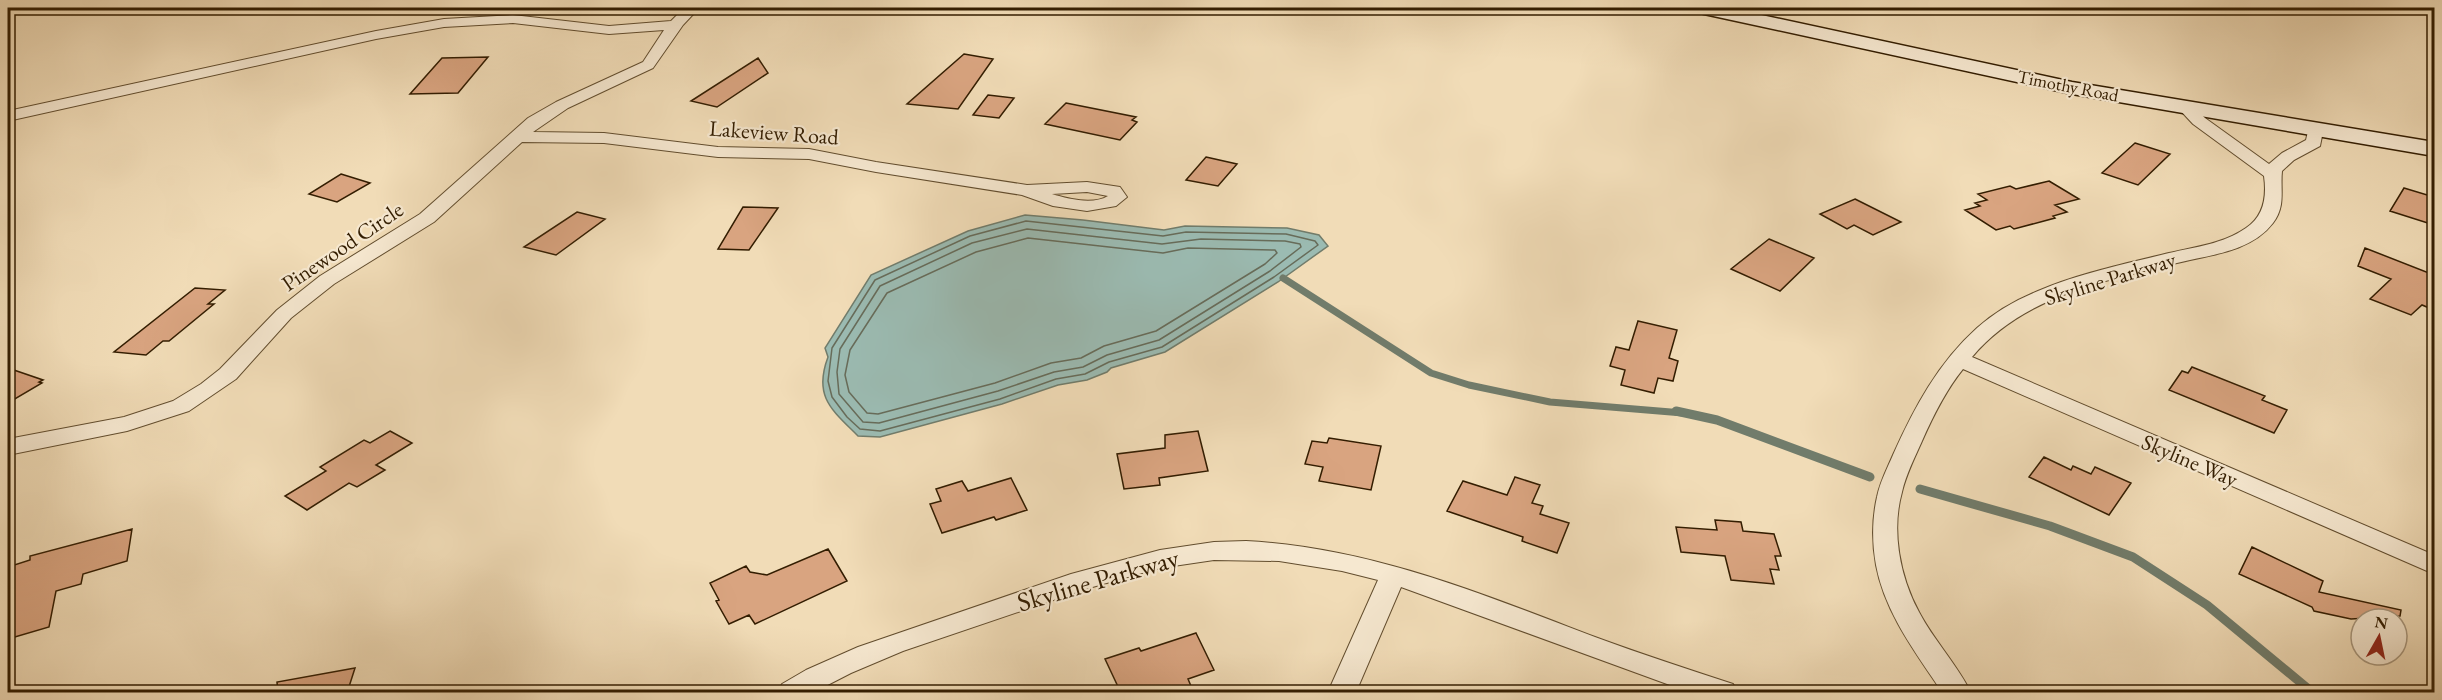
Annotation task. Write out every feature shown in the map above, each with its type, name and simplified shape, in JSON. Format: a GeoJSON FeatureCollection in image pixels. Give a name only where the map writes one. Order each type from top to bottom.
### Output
{"type":"FeatureCollection","features":[{"type":"Feature","properties":{"kind":"main road","name":"Timothy Road"},"geometry":{"type":"LineString","coordinates":[[1704,8],[1988,71],[2187,109],[2434,149]]}},
{"type":"Feature","properties":{"kind":"street","name":"Pinewood Circle"},"geometry":{"type":"LineString","coordinates":[[8,447],[88,433],[144,419],[181,406],[209,389],[228,374],[284,314],[334,276],[427,218],[515,138],[546,114],[648,64],[656,56],[672,25],[692,8]]}},
{"type":"Feature","properties":{"kind":"street"},"geometry":{"type":"LineString","coordinates":[[8,116],[365,37],[444,23],[513,19],[609,30],[672,25]]}},
{"type":"Feature","properties":{"kind":"street"},"geometry":{"type":"LineString","coordinates":[[2187,109],[2199,121],[2272,174],[2276,166],[2314,142],[2315,131]]}},
{"type":"Feature","properties":{"kind":"street","name":"Lakeview Road"},"geometry":{"type":"LineString","coordinates":[[515,138],[604,138],[718,152],[809,154],[876,167],[1027,190]]}},
{"type":"Feature","properties":{"kind":"street","name":"Skyline Parkway"},"geometry":{"type":"LineString","coordinates":[[1950,691],[1910,622],[1894,583],[1886,543],[1887,506],[1896,474],[1933,394],[1958,359],[1978,338],[2026,304],[2073,284],[2233,243],[2259,228],[2270,216],[2274,200],[2272,174]]}},
{"type":"Feature","properties":{"kind":"street","name":"Skyline Way"},"geometry":{"type":"LineString","coordinates":[[1958,359],[2430,563]]}},
{"type":"Feature","properties":{"kind":"street","name":"Skyline Parkway"},"geometry":{"type":"LineString","coordinates":[[792,693],[847,664],[895,644],[1128,566],[1171,556],[1216,550],[1313,555],[1354,562],[1485,605],[1723,693]]}},
{"type":"Feature","properties":{"kind":"street"},"geometry":{"type":"LineString","coordinates":[[1342,693],[1393,575]]}},
{"type":"Feature","properties":{"kind":"water"},"geometry":{"type":"Polygon","coordinates":[[[1025,215],[1164,230],[1185,226],[1287,228],[1319,235],[1328,246],[1278,282],[1165,352],[1111,368],[1087,380],[1058,385],[1002,404],[880,437],[858,436],[833,410],[824,393],[824,371],[828,357],[825,348],[871,275],[968,231],[1025,215]]]}},
{"type":"Feature","properties":{"kind":"building"},"geometry":{"type":"Polygon","coordinates":[[[964,54],[993,59],[958,109],[907,104],[964,54]]]}},
{"type":"Feature","properties":{"kind":"building"},"geometry":{"type":"Polygon","coordinates":[[[488,57],[458,93],[410,94],[442,58],[488,57]]]}},
{"type":"Feature","properties":{"kind":"building"},"geometry":{"type":"Polygon","coordinates":[[[758,58],[768,73],[717,107],[691,101],[758,58]]]}},
{"type":"Feature","properties":{"kind":"building"},"geometry":{"type":"Polygon","coordinates":[[[988,95],[1014,98],[999,118],[973,115],[988,95]]]}},
{"type":"Feature","properties":{"kind":"building"},"geometry":{"type":"Polygon","coordinates":[[[1066,103],[1136,117],[1132,120],[1137,122],[1120,140],[1045,124],[1066,103]]]}},
{"type":"Feature","properties":{"kind":"building"},"geometry":{"type":"Polygon","coordinates":[[[2135,143],[2170,154],[2138,185],[2102,173],[2135,143]]]}},
{"type":"Feature","properties":{"kind":"building"},"geometry":{"type":"Polygon","coordinates":[[[1206,157],[1237,164],[1218,186],[1186,180],[1206,157]]]}},
{"type":"Feature","properties":{"kind":"building"},"geometry":{"type":"Polygon","coordinates":[[[341,174],[370,183],[337,202],[309,194],[341,174]]]}},
{"type":"Feature","properties":{"kind":"building"},"geometry":{"type":"Polygon","coordinates":[[[2049,181],[2079,199],[2055,205],[2067,212],[2053,216],[2055,218],[2014,229],[2010,226],[1996,230],[1965,210],[1980,206],[1975,203],[1987,200],[1978,194],[2010,186],[2016,189],[2049,181]]]}},
{"type":"Feature","properties":{"kind":"building"},"geometry":{"type":"Polygon","coordinates":[[[2404,188],[2434,197],[2434,225],[2390,211],[2404,188]]]}},
{"type":"Feature","properties":{"kind":"building"},"geometry":{"type":"Polygon","coordinates":[[[1855,199],[1901,222],[1873,235],[1854,225],[1847,229],[1820,214],[1855,199]]]}},
{"type":"Feature","properties":{"kind":"building"},"geometry":{"type":"Polygon","coordinates":[[[743,207],[778,208],[749,250],[718,249],[743,207]]]}},
{"type":"Feature","properties":{"kind":"building"},"geometry":{"type":"Polygon","coordinates":[[[577,212],[605,219],[556,255],[524,247],[577,212]]]}},
{"type":"Feature","properties":{"kind":"building"},"geometry":{"type":"Polygon","coordinates":[[[1769,239],[1814,258],[1780,291],[1731,269],[1769,239]]]}},
{"type":"Feature","properties":{"kind":"building"},"geometry":{"type":"Polygon","coordinates":[[[2365,248],[2434,275],[2434,310],[2422,305],[2411,315],[2370,299],[2391,279],[2358,266],[2365,248]]]}},
{"type":"Feature","properties":{"kind":"building"},"geometry":{"type":"Polygon","coordinates":[[[195,288],[225,290],[208,304],[214,304],[169,341],[163,341],[146,355],[114,352],[195,288]]]}},
{"type":"Feature","properties":{"kind":"building"},"geometry":{"type":"Polygon","coordinates":[[[1638,321],[1677,330],[1669,358],[1678,361],[1673,381],[1658,378],[1654,393],[1621,385],[1625,370],[1610,366],[1616,347],[1629,350],[1638,321]]]}},
{"type":"Feature","properties":{"kind":"building"},"geometry":{"type":"Polygon","coordinates":[[[2192,367],[2265,396],[2262,400],[2287,410],[2274,433],[2169,390],[2182,371],[2188,373],[2192,367]]]}},
{"type":"Feature","properties":{"kind":"building"},"geometry":{"type":"Polygon","coordinates":[[[8,368],[43,380],[39,382],[42,383],[8,403],[8,368]]]}},
{"type":"Feature","properties":{"kind":"building"},"geometry":{"type":"Polygon","coordinates":[[[390,431],[412,443],[376,465],[385,470],[357,487],[349,483],[307,510],[285,496],[326,471],[320,467],[364,440],[370,443],[390,431]]]}},
{"type":"Feature","properties":{"kind":"building"},"geometry":{"type":"Polygon","coordinates":[[[1198,431],[1208,471],[1159,478],[1160,485],[1124,489],[1117,454],[1165,448],[1165,435],[1198,431]]]}},
{"type":"Feature","properties":{"kind":"building"},"geometry":{"type":"Polygon","coordinates":[[[1329,438],[1381,446],[1371,490],[1319,481],[1323,467],[1305,464],[1312,441],[1327,443],[1329,438]]]}},
{"type":"Feature","properties":{"kind":"building"},"geometry":{"type":"Polygon","coordinates":[[[2044,457],[2071,470],[2073,466],[2091,474],[2095,467],[2131,483],[2109,515],[2029,477],[2044,457]]]}},
{"type":"Feature","properties":{"kind":"building"},"geometry":{"type":"Polygon","coordinates":[[[1515,477],[1540,485],[1532,503],[1543,506],[1540,514],[1569,523],[1557,553],[1522,541],[1523,537],[1447,511],[1463,481],[1507,495],[1515,477]]]}},
{"type":"Feature","properties":{"kind":"building"},"geometry":{"type":"Polygon","coordinates":[[[1011,478],[1027,510],[996,520],[994,517],[942,533],[930,504],[941,501],[936,489],[962,481],[968,491],[1011,478]]]}},
{"type":"Feature","properties":{"kind":"building"},"geometry":{"type":"Polygon","coordinates":[[[1715,520],[1741,522],[1743,531],[1774,534],[1781,556],[1775,556],[1779,570],[1770,569],[1774,584],[1731,580],[1725,556],[1681,552],[1676,527],[1717,530],[1715,520]]]}},
{"type":"Feature","properties":{"kind":"building"},"geometry":{"type":"Polygon","coordinates":[[[132,529],[127,561],[83,574],[81,584],[56,591],[49,627],[8,639],[8,567],[30,560],[30,556],[132,529]]]}},
{"type":"Feature","properties":{"kind":"building"},"geometry":{"type":"Polygon","coordinates":[[[2252,547],[2323,581],[2319,592],[2387,607],[2349,607],[2349,619],[2314,611],[2312,607],[2239,574],[2252,547]]]}},
{"type":"Feature","properties":{"kind":"building"},"geometry":{"type":"Polygon","coordinates":[[[828,549],[847,581],[755,624],[749,615],[729,624],[716,601],[719,600],[710,583],[746,566],[750,572],[767,575],[828,549]]]}},
{"type":"Feature","properties":{"kind":"building"},"geometry":{"type":"Polygon","coordinates":[[[1196,633],[1214,670],[1188,679],[1194,693],[1121,693],[1105,659],[1139,648],[1141,651],[1196,633]]]}},
{"type":"Feature","properties":{"kind":"building"},"geometry":{"type":"Polygon","coordinates":[[[355,668],[347,693],[278,693],[277,682],[355,668]]]}},
{"type":"Feature","properties":{"kind":"waterway"},"geometry":{"type":"LineString","coordinates":[[1283,278],[1431,373],[1469,385],[1550,402],[1683,413]]}},
{"type":"Feature","properties":{"kind":"waterway"},"geometry":{"type":"LineString","coordinates":[[1676,411],[1717,420],[1870,477]]}},
{"type":"Feature","properties":{"kind":"waterway"},"geometry":{"type":"LineString","coordinates":[[1920,489],[2050,526],[2133,557],[2207,605],[2312,692]]}}]}
